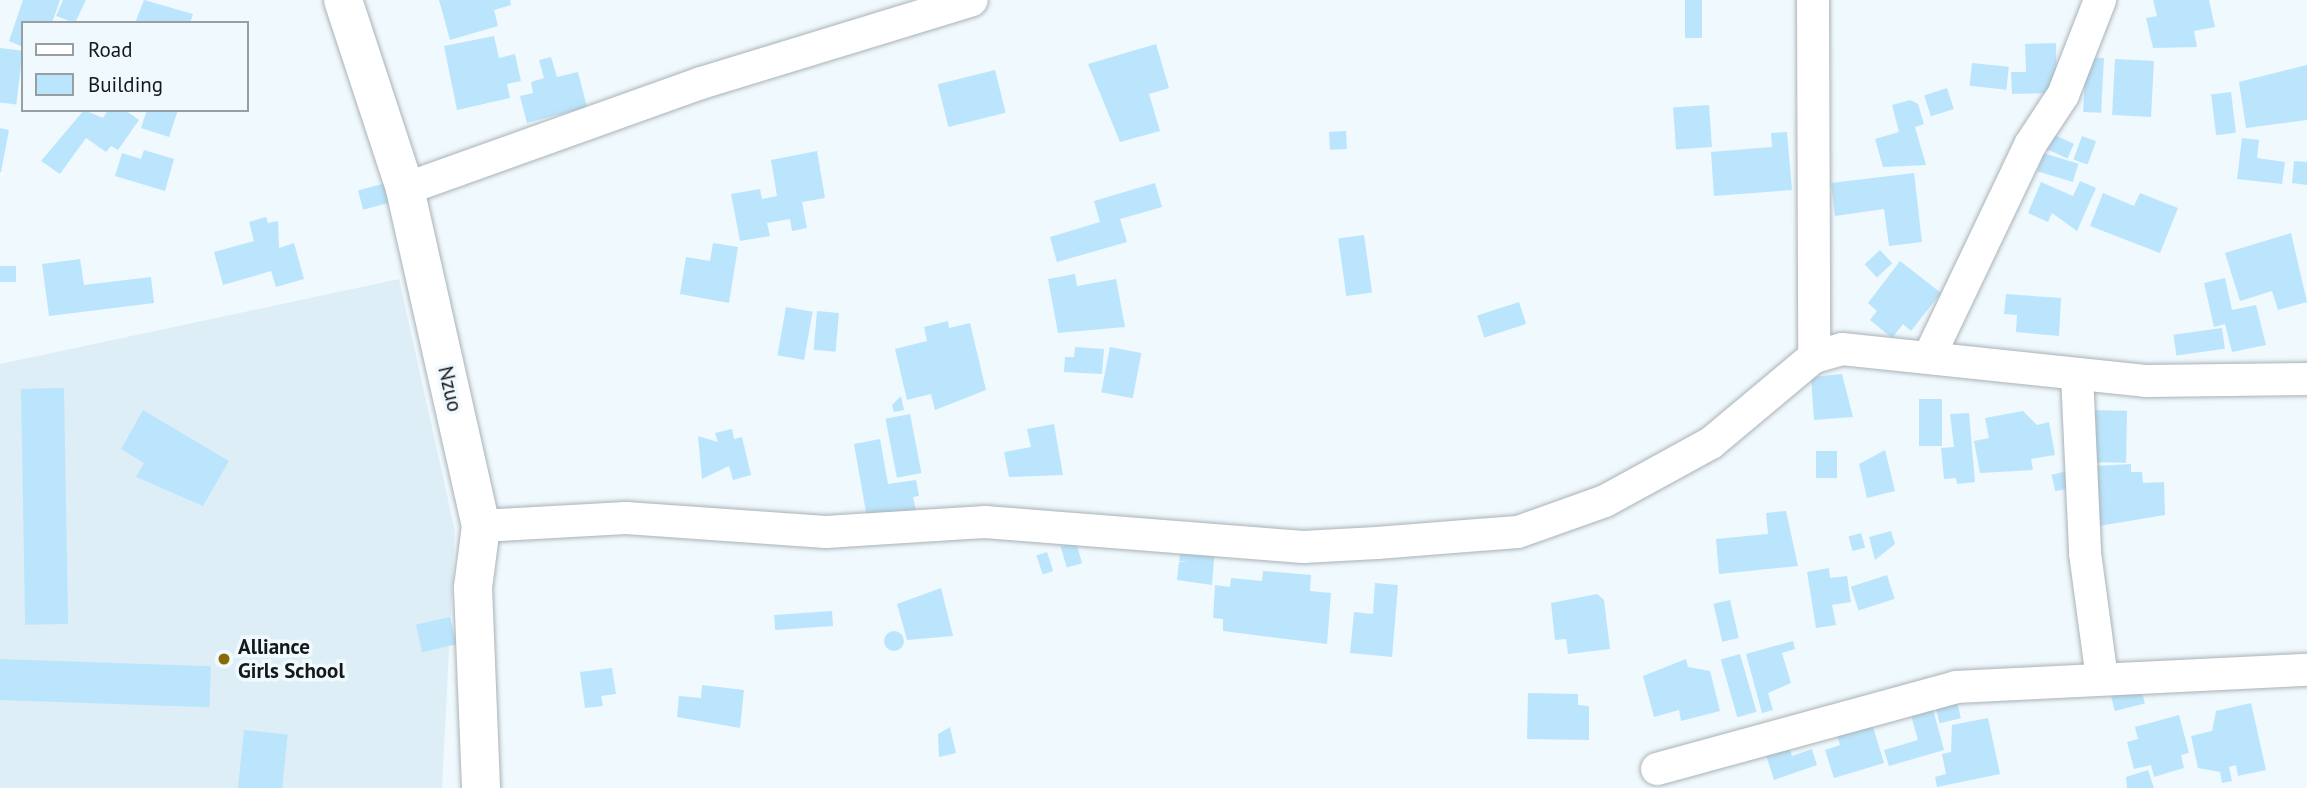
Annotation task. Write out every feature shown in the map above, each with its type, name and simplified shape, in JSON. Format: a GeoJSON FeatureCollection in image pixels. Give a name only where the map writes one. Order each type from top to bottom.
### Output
{"type":"FeatureCollection","features":[{"type":"Feature","properties":{"kind":"street","name":"Nzuo"},"geometry":{"type":"LineString","coordinates":[[343,0],[405,189],[481,526],[473,588],[481,788]]}},
{"type":"Feature","properties":{"kind":"street"},"geometry":{"type":"LineString","coordinates":[[405,189],[701,83],[972,0]]}},
{"type":"Feature","properties":{"kind":"street"},"geometry":{"type":"LineString","coordinates":[[1813,0],[1814,357]]}},
{"type":"Feature","properties":{"kind":"street"},"geometry":{"type":"LineString","coordinates":[[1929,357],[2030,145],[2063,95],[2100,0]]}},
{"type":"Feature","properties":{"kind":"street"},"geometry":{"type":"LineString","coordinates":[[481,526],[626,518],[826,533],[985,522],[1303,547],[1518,531],[1605,501],[1711,443],[1814,357],[1842,349],[2147,381],[2307,379]]}},
{"type":"Feature","properties":{"kind":"street"},"geometry":{"type":"LineString","coordinates":[[2077,374],[2085,553],[2102,679]]}},
{"type":"Feature","properties":{"kind":"street"},"geometry":{"type":"LineString","coordinates":[[1657,768],[1956,687],[2307,670]]}},
{"type":"Feature","properties":{"kind":"shaded area","name":"Alliance Girls School"},"geometry":{"type":"Polygon","coordinates":[[[399,279],[455,531],[442,788],[0,788],[0,364],[399,279]]]}},
{"type":"Feature","properties":{"kind":"building"},"geometry":{"type":"Polygon","coordinates":[[[23,0],[60,0],[53,21],[21,21],[21,46],[9,41],[23,0]]]}},
{"type":"Feature","properties":{"kind":"building"},"geometry":{"type":"Polygon","coordinates":[[[63,0],[86,0],[76,21],[56,16],[63,0]]]}},
{"type":"Feature","properties":{"kind":"building"},"geometry":{"type":"Polygon","coordinates":[[[144,0],[193,14],[191,21],[136,21],[144,0]]]}},
{"type":"Feature","properties":{"kind":"building"},"geometry":{"type":"Polygon","coordinates":[[[439,0],[510,0],[511,5],[494,10],[498,26],[450,40],[439,0]]]}},
{"type":"Feature","properties":{"kind":"building"},"geometry":{"type":"Polygon","coordinates":[[[1685,0],[1702,0],[1702,38],[1685,38],[1685,0]]]}},
{"type":"Feature","properties":{"kind":"building"},"geometry":{"type":"Polygon","coordinates":[[[2153,0],[2209,0],[2215,27],[2194,31],[2197,47],[2153,48],[2146,18],[2157,16],[2153,0]]]}},
{"type":"Feature","properties":{"kind":"building"},"geometry":{"type":"Polygon","coordinates":[[[494,36],[499,58],[515,54],[521,81],[507,84],[510,98],[457,110],[444,46],[494,36]]]}},
{"type":"Feature","properties":{"kind":"building"},"geometry":{"type":"Polygon","coordinates":[[[2056,43],[2057,93],[2012,94],[2011,72],[2026,72],[2025,44],[2056,43]]]}},
{"type":"Feature","properties":{"kind":"building"},"geometry":{"type":"Polygon","coordinates":[[[1156,44],[1169,88],[1149,94],[1160,131],[1120,142],[1088,64],[1156,44]]]}},
{"type":"Feature","properties":{"kind":"building"},"geometry":{"type":"Polygon","coordinates":[[[0,48],[21,51],[16,104],[0,102],[0,48]]]}},
{"type":"Feature","properties":{"kind":"building"},"geometry":{"type":"Polygon","coordinates":[[[551,57],[557,77],[578,72],[587,107],[527,123],[520,96],[533,93],[531,82],[544,78],[539,60],[551,57]]]}},
{"type":"Feature","properties":{"kind":"building"},"geometry":{"type":"Polygon","coordinates":[[[2086,57],[2104,58],[2101,113],[2083,112],[2086,57]]]}},
{"type":"Feature","properties":{"kind":"building"},"geometry":{"type":"Polygon","coordinates":[[[2115,59],[2154,61],[2151,117],[2112,115],[2115,59]]]}},
{"type":"Feature","properties":{"kind":"building"},"geometry":{"type":"Polygon","coordinates":[[[1972,63],[2009,67],[2006,90],[1970,86],[1972,63]]]}},
{"type":"Feature","properties":{"kind":"building"},"geometry":{"type":"Polygon","coordinates":[[[2307,65],[2307,120],[2246,128],[2239,82],[2307,65]]]}},
{"type":"Feature","properties":{"kind":"building"},"geometry":{"type":"Polygon","coordinates":[[[995,70],[1006,113],[948,127],[938,84],[995,70]]]}},
{"type":"Feature","properties":{"kind":"building"},"geometry":{"type":"Polygon","coordinates":[[[1947,88],[1954,109],[1931,116],[1924,95],[1947,88]]]}},
{"type":"Feature","properties":{"kind":"building"},"geometry":{"type":"Polygon","coordinates":[[[2231,92],[2236,133],[2216,135],[2211,94],[2231,92]]]}},
{"type":"Feature","properties":{"kind":"building"},"geometry":{"type":"Polygon","coordinates":[[[1910,100],[1918,104],[1924,124],[1915,127],[1926,165],[1883,167],[1875,139],[1899,132],[1892,105],[1910,100]]]}},
{"type":"Feature","properties":{"kind":"building"},"geometry":{"type":"Polygon","coordinates":[[[1709,105],[1712,147],[1676,149],[1673,108],[1709,105]]]}},
{"type":"Feature","properties":{"kind":"building"},"geometry":{"type":"Polygon","coordinates":[[[82,112],[103,118],[107,112],[128,112],[139,120],[118,150],[111,146],[106,152],[86,138],[60,174],[41,161],[82,112]]]}},
{"type":"Feature","properties":{"kind":"building"},"geometry":{"type":"Polygon","coordinates":[[[146,112],[177,112],[169,137],[141,128],[146,112]]]}},
{"type":"Feature","properties":{"kind":"building"},"geometry":{"type":"Polygon","coordinates":[[[0,128],[9,130],[1,172],[0,172],[0,128]]]}},
{"type":"Feature","properties":{"kind":"building"},"geometry":{"type":"Polygon","coordinates":[[[1346,131],[1347,149],[1330,150],[1329,132],[1346,131]]]}},
{"type":"Feature","properties":{"kind":"building"},"geometry":{"type":"Polygon","coordinates":[[[1787,132],[1792,190],[1714,196],[1711,152],[1772,147],[1771,133],[1787,132]]]}},
{"type":"Feature","properties":{"kind":"building"},"geometry":{"type":"Polygon","coordinates":[[[2052,134],[2074,144],[2067,158],[2045,149],[2052,134]]]}},
{"type":"Feature","properties":{"kind":"building"},"geometry":{"type":"Polygon","coordinates":[[[2082,136],[2096,141],[2088,165],[2073,159],[2082,136]]]}},
{"type":"Feature","properties":{"kind":"building"},"geometry":{"type":"Polygon","coordinates":[[[2242,138],[2259,140],[2257,158],[2285,162],[2282,184],[2237,179],[2242,138]]]}},
{"type":"Feature","properties":{"kind":"building"},"geometry":{"type":"Polygon","coordinates":[[[144,150],[174,159],[165,191],[115,176],[122,153],[141,159],[144,150]]]}},
{"type":"Feature","properties":{"kind":"building"},"geometry":{"type":"Polygon","coordinates":[[[817,151],[825,198],[802,202],[807,228],[792,231],[790,219],[767,223],[770,236],[740,241],[731,194],[760,189],[762,199],[777,196],[771,160],[817,151]]]}},
{"type":"Feature","properties":{"kind":"building"},"geometry":{"type":"Polygon","coordinates":[[[2043,153],[2078,164],[2073,182],[2037,171],[2043,153]]]}},
{"type":"Feature","properties":{"kind":"building"},"geometry":{"type":"Polygon","coordinates":[[[2294,161],[2307,162],[2307,185],[2292,183],[2294,161]]]}},
{"type":"Feature","properties":{"kind":"building"},"geometry":{"type":"Polygon","coordinates":[[[1914,173],[1922,242],[1889,246],[1884,209],[1835,216],[1831,183],[1914,173]]]}},
{"type":"Feature","properties":{"kind":"building"},"geometry":{"type":"Polygon","coordinates":[[[2080,181],[2096,188],[2077,231],[2052,213],[2048,222],[2028,213],[2041,182],[2073,196],[2080,181]]]}},
{"type":"Feature","properties":{"kind":"building"},"geometry":{"type":"Polygon","coordinates":[[[386,183],[391,202],[363,210],[358,191],[386,183]]]}},
{"type":"Feature","properties":{"kind":"building"},"geometry":{"type":"Polygon","coordinates":[[[1155,183],[1162,207],[1120,219],[1127,242],[1057,262],[1050,237],[1100,222],[1094,201],[1155,183]]]}},
{"type":"Feature","properties":{"kind":"building"},"geometry":{"type":"Polygon","coordinates":[[[2103,193],[2134,206],[2140,193],[2178,208],[2160,253],[2090,226],[2103,193]]]}},
{"type":"Feature","properties":{"kind":"building"},"geometry":{"type":"Polygon","coordinates":[[[266,217],[268,223],[278,221],[279,248],[294,243],[304,279],[276,287],[271,271],[223,285],[214,252],[254,241],[249,222],[266,217]]]}},
{"type":"Feature","properties":{"kind":"building"},"geometry":{"type":"Polygon","coordinates":[[[2291,233],[2307,302],[2278,310],[2272,291],[2240,301],[2225,253],[2291,233]]]}},
{"type":"Feature","properties":{"kind":"building"},"geometry":{"type":"Polygon","coordinates":[[[1364,235],[1372,292],[1346,296],[1338,239],[1364,235]]]}},
{"type":"Feature","properties":{"kind":"building"},"geometry":{"type":"Polygon","coordinates":[[[713,243],[738,247],[729,303],[680,294],[686,257],[710,261],[713,243]]]}},
{"type":"Feature","properties":{"kind":"building"},"geometry":{"type":"Polygon","coordinates":[[[1880,250],[1892,263],[1877,277],[1865,264],[1880,250]]]}},
{"type":"Feature","properties":{"kind":"building"},"geometry":{"type":"Polygon","coordinates":[[[80,259],[84,285],[151,277],[154,303],[49,316],[42,264],[80,259]]]}},
{"type":"Feature","properties":{"kind":"building"},"geometry":{"type":"Polygon","coordinates":[[[1900,261],[1941,293],[1911,331],[1903,324],[1892,338],[1870,320],[1877,311],[1868,303],[1900,261]]]}},
{"type":"Feature","properties":{"kind":"building"},"geometry":{"type":"Polygon","coordinates":[[[0,266],[16,266],[16,282],[0,282],[0,266]]]}},
{"type":"Feature","properties":{"kind":"building"},"geometry":{"type":"Polygon","coordinates":[[[1075,274],[1077,286],[1116,279],[1125,327],[1058,333],[1048,279],[1075,274]]]}},
{"type":"Feature","properties":{"kind":"building"},"geometry":{"type":"Polygon","coordinates":[[[2225,278],[2232,310],[2256,305],[2266,345],[2232,352],[2225,324],[2214,327],[2204,283],[2225,278]]]}},
{"type":"Feature","properties":{"kind":"building"},"geometry":{"type":"Polygon","coordinates":[[[2006,294],[2061,298],[2059,336],[2016,332],[2017,315],[2004,314],[2006,294]]]}},
{"type":"Feature","properties":{"kind":"building"},"geometry":{"type":"Polygon","coordinates":[[[1519,302],[1526,324],[1484,337],[1477,316],[1519,302]]]}},
{"type":"Feature","properties":{"kind":"building"},"geometry":{"type":"Polygon","coordinates":[[[786,307],[813,312],[804,360],[777,355],[786,307]]]}},
{"type":"Feature","properties":{"kind":"building"},"geometry":{"type":"Polygon","coordinates":[[[817,311],[839,313],[836,352],[814,350],[817,311]]]}},
{"type":"Feature","properties":{"kind":"building"},"geometry":{"type":"Polygon","coordinates":[[[948,321],[949,328],[970,323],[986,390],[935,410],[931,394],[907,400],[895,349],[927,341],[924,327],[948,321]]]}},
{"type":"Feature","properties":{"kind":"building"},"geometry":{"type":"Polygon","coordinates":[[[2222,328],[2225,349],[2176,356],[2173,335],[2222,328]]]}},
{"type":"Feature","properties":{"kind":"building"},"geometry":{"type":"Polygon","coordinates":[[[1075,347],[1104,349],[1102,374],[1064,372],[1065,357],[1074,357],[1075,347]]]}},
{"type":"Feature","properties":{"kind":"building"},"geometry":{"type":"Polygon","coordinates":[[[1110,347],[1141,353],[1133,398],[1101,392],[1110,347]]]}},
{"type":"Feature","properties":{"kind":"building"},"geometry":{"type":"Polygon","coordinates":[[[1842,374],[1853,417],[1814,420],[1811,377],[1842,374]]]}},
{"type":"Feature","properties":{"kind":"building"},"geometry":{"type":"Polygon","coordinates":[[[64,388],[68,624],[25,625],[21,389],[64,388]]]}},
{"type":"Feature","properties":{"kind":"building"},"geometry":{"type":"Polygon","coordinates":[[[901,396],[904,410],[894,412],[892,405],[901,396]]]}},
{"type":"Feature","properties":{"kind":"building"},"geometry":{"type":"Polygon","coordinates":[[[1919,399],[1942,399],[1942,446],[1919,446],[1919,399]]]}},
{"type":"Feature","properties":{"kind":"building"},"geometry":{"type":"Polygon","coordinates":[[[143,410],[229,461],[203,506],[136,477],[144,463],[121,449],[143,410]]]}},
{"type":"Feature","properties":{"kind":"building"},"geometry":{"type":"Polygon","coordinates":[[[2086,410],[2127,411],[2126,463],[2085,462],[2086,410]]]}},
{"type":"Feature","properties":{"kind":"building"},"geometry":{"type":"Polygon","coordinates":[[[2023,411],[2037,425],[2049,422],[2055,455],[2031,459],[2033,470],[1980,473],[1974,441],[1989,438],[1985,418],[2023,411]]]}},
{"type":"Feature","properties":{"kind":"building"},"geometry":{"type":"Polygon","coordinates":[[[1969,413],[1975,482],[1957,484],[1956,478],[1944,479],[1941,448],[1954,447],[1950,414],[1969,413]]]}},
{"type":"Feature","properties":{"kind":"building"},"geometry":{"type":"Polygon","coordinates":[[[910,414],[921,473],[897,478],[885,419],[910,414]]]}},
{"type":"Feature","properties":{"kind":"building"},"geometry":{"type":"Polygon","coordinates":[[[1054,424],[1063,475],[1009,477],[1004,452],[1031,447],[1027,429],[1054,424]]]}},
{"type":"Feature","properties":{"kind":"building"},"geometry":{"type":"Polygon","coordinates":[[[732,429],[734,439],[742,437],[751,475],[733,480],[729,466],[702,479],[698,436],[718,442],[715,433],[732,429]]]}},
{"type":"Feature","properties":{"kind":"building"},"geometry":{"type":"Polygon","coordinates":[[[880,439],[888,484],[916,480],[919,496],[913,497],[916,510],[867,518],[854,444],[880,439]]]}},
{"type":"Feature","properties":{"kind":"building"},"geometry":{"type":"Polygon","coordinates":[[[1885,450],[1895,491],[1867,498],[1859,464],[1885,450]]]}},
{"type":"Feature","properties":{"kind":"building"},"geometry":{"type":"Polygon","coordinates":[[[1816,451],[1837,451],[1837,478],[1816,478],[1816,451]]]}},
{"type":"Feature","properties":{"kind":"building"},"geometry":{"type":"Polygon","coordinates":[[[2131,464],[2131,472],[2142,472],[2143,483],[2164,482],[2165,515],[2099,526],[2095,466],[2131,464]]]}},
{"type":"Feature","properties":{"kind":"building"},"geometry":{"type":"Polygon","coordinates":[[[2072,470],[2076,487],[2055,491],[2052,475],[2072,470]]]}},
{"type":"Feature","properties":{"kind":"building"},"geometry":{"type":"Polygon","coordinates":[[[1786,511],[1798,566],[1719,574],[1716,539],[1768,534],[1766,513],[1786,511]]]}},
{"type":"Feature","properties":{"kind":"building"},"geometry":{"type":"Polygon","coordinates":[[[1891,531],[1895,544],[1875,560],[1869,537],[1891,531]]]}},
{"type":"Feature","properties":{"kind":"building"},"geometry":{"type":"Polygon","coordinates":[[[1861,533],[1865,547],[1853,551],[1849,537],[1861,533]]]}},
{"type":"Feature","properties":{"kind":"building"},"geometry":{"type":"Polygon","coordinates":[[[1076,542],[1082,563],[1067,568],[1061,546],[1076,542]]]}},
{"type":"Feature","properties":{"kind":"building"},"geometry":{"type":"Polygon","coordinates":[[[1182,543],[1215,548],[1212,585],[1177,580],[1179,562],[1187,562],[1179,561],[1182,543]]]}},
{"type":"Feature","properties":{"kind":"building"},"geometry":{"type":"Polygon","coordinates":[[[1047,552],[1053,571],[1043,574],[1037,555],[1047,552]]]}},
{"type":"Feature","properties":{"kind":"building"},"geometry":{"type":"Polygon","coordinates":[[[1829,568],[1830,578],[1847,576],[1851,602],[1832,605],[1836,625],[1816,628],[1807,572],[1829,568]]]}},
{"type":"Feature","properties":{"kind":"building"},"geometry":{"type":"Polygon","coordinates":[[[1263,571],[1311,575],[1310,591],[1331,593],[1327,644],[1223,631],[1223,619],[1213,618],[1215,585],[1230,587],[1231,578],[1262,581],[1263,571]]]}},
{"type":"Feature","properties":{"kind":"building"},"geometry":{"type":"Polygon","coordinates":[[[1887,575],[1895,599],[1859,611],[1851,587],[1887,575]]]}},
{"type":"Feature","properties":{"kind":"building"},"geometry":{"type":"Polygon","coordinates":[[[1375,583],[1398,585],[1392,657],[1350,653],[1354,612],[1373,614],[1375,583]]]}},
{"type":"Feature","properties":{"kind":"building"},"geometry":{"type":"Polygon","coordinates":[[[941,588],[953,636],[907,640],[897,604],[941,588]]]}},
{"type":"Feature","properties":{"kind":"building"},"geometry":{"type":"Polygon","coordinates":[[[1597,594],[1604,600],[1610,649],[1568,654],[1566,639],[1555,640],[1551,603],[1597,594]]]}},
{"type":"Feature","properties":{"kind":"building"},"geometry":{"type":"Polygon","coordinates":[[[1730,600],[1739,638],[1722,642],[1713,604],[1730,600]]]}},
{"type":"Feature","properties":{"kind":"building"},"geometry":{"type":"Polygon","coordinates":[[[832,611],[833,626],[775,630],[774,615],[832,611]]]}},
{"type":"Feature","properties":{"kind":"building"},"geometry":{"type":"Polygon","coordinates":[[[450,617],[456,644],[422,652],[416,625],[450,617]]]}},
{"type":"Feature","properties":{"kind":"building"},"geometry":{"type":"Polygon","coordinates":[[[894,631],[901,634],[904,641],[901,648],[894,651],[887,648],[884,641],[887,634],[894,631]]]}},
{"type":"Feature","properties":{"kind":"building"},"geometry":{"type":"Polygon","coordinates":[[[1793,641],[1795,649],[1782,653],[1791,683],[1768,693],[1773,710],[1762,713],[1746,654],[1793,641]]]}},
{"type":"Feature","properties":{"kind":"building"},"geometry":{"type":"Polygon","coordinates":[[[1740,654],[1757,712],[1737,717],[1721,660],[1740,654]]]}},
{"type":"Feature","properties":{"kind":"building"},"geometry":{"type":"Polygon","coordinates":[[[0,659],[211,666],[209,707],[0,700],[0,659]]]}},
{"type":"Feature","properties":{"kind":"building"},"geometry":{"type":"Polygon","coordinates":[[[1686,659],[1688,667],[1710,671],[1720,711],[1681,721],[1679,710],[1654,717],[1643,676],[1686,659]]]}},
{"type":"Feature","properties":{"kind":"building"},"geometry":{"type":"Polygon","coordinates":[[[612,668],[616,694],[601,696],[603,706],[585,708],[580,672],[612,668]]]}},
{"type":"Feature","properties":{"kind":"building"},"geometry":{"type":"Polygon","coordinates":[[[702,685],[744,690],[740,728],[677,717],[679,696],[701,698],[702,685]]]}},
{"type":"Feature","properties":{"kind":"building"},"geometry":{"type":"Polygon","coordinates":[[[2141,688],[2145,704],[2115,711],[2111,695],[2141,688]]]}},
{"type":"Feature","properties":{"kind":"building"},"geometry":{"type":"Polygon","coordinates":[[[1528,693],[1578,694],[1578,705],[1589,706],[1589,740],[1527,739],[1528,693]]]}},
{"type":"Feature","properties":{"kind":"building"},"geometry":{"type":"Polygon","coordinates":[[[1955,693],[1961,718],[1939,723],[1934,698],[1955,693]]]}},
{"type":"Feature","properties":{"kind":"building"},"geometry":{"type":"Polygon","coordinates":[[[1930,698],[1944,750],[1889,766],[1884,750],[1918,740],[1908,705],[1930,698]]]}},
{"type":"Feature","properties":{"kind":"building"},"geometry":{"type":"Polygon","coordinates":[[[2251,703],[2266,770],[2238,776],[2236,765],[2229,767],[2232,781],[2222,783],[2220,772],[2198,768],[2191,736],[2212,731],[2216,711],[2251,703]]]}},
{"type":"Feature","properties":{"kind":"building"},"geometry":{"type":"Polygon","coordinates":[[[1869,714],[1884,763],[1834,778],[1825,750],[1840,745],[1834,725],[1869,714]]]}},
{"type":"Feature","properties":{"kind":"building"},"geometry":{"type":"Polygon","coordinates":[[[2179,715],[2189,753],[2181,755],[2184,768],[2154,777],[2151,765],[2134,769],[2127,742],[2138,739],[2135,727],[2179,715]]]}},
{"type":"Feature","properties":{"kind":"building"},"geometry":{"type":"Polygon","coordinates":[[[1988,718],[2000,774],[1937,787],[1935,777],[1946,774],[1942,754],[1951,752],[1952,725],[1988,718]]]}},
{"type":"Feature","properties":{"kind":"building"},"geometry":{"type":"Polygon","coordinates":[[[950,727],[956,753],[939,757],[938,734],[950,727]]]}},
{"type":"Feature","properties":{"kind":"building"},"geometry":{"type":"Polygon","coordinates":[[[244,730],[288,735],[282,788],[238,788],[244,730]]]}},
{"type":"Feature","properties":{"kind":"building"},"geometry":{"type":"Polygon","coordinates":[[[1788,744],[1792,756],[1812,749],[1817,765],[1774,780],[1765,752],[1788,744]]]}},
{"type":"Feature","properties":{"kind":"building"},"geometry":{"type":"Polygon","coordinates":[[[2148,770],[2154,788],[2127,788],[2126,777],[2148,770]]]}},
{"type":"Feature","properties":{"kind":"place","name":"Alliance Girls School"},"geometry":{"type":"Point","coordinates":[224,659]}}]}
